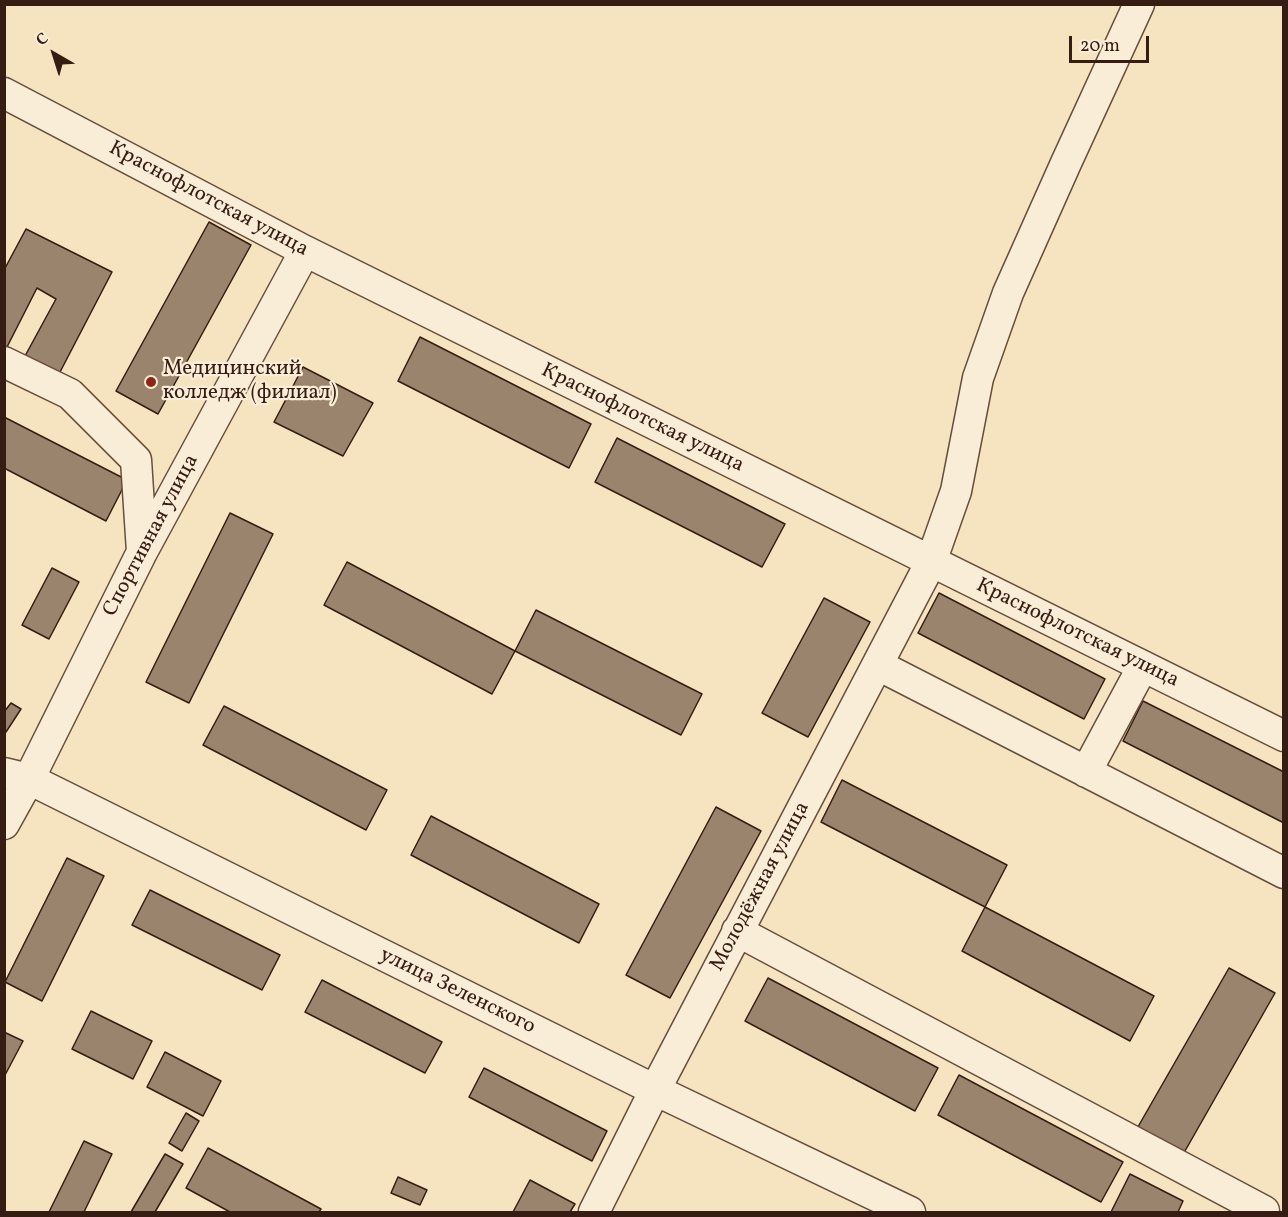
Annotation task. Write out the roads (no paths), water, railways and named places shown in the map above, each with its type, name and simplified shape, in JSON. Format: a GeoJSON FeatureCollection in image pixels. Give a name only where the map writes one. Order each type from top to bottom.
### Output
{"type":"FeatureCollection","features":[{"type":"Feature","properties":{"kind":"street","name":"Молодёжная улица"},"geometry":{"type":"LineString","coordinates":[[594,1212],[737,931],[931,562],[956,491],[978,378],[1008,293],[1139,4]]}},
{"type":"Feature","properties":{"kind":"street","name":"Краснофлотская улица"},"geometry":{"type":"LineString","coordinates":[[4,93],[305,251],[1284,736]]}},
{"type":"Feature","properties":{"kind":"street","name":"Спортивная улица"},"geometry":{"type":"LineString","coordinates":[[4,824],[17,776],[142,552],[305,251]]}},
{"type":"Feature","properties":{"kind":"street"},"geometry":{"type":"LineString","coordinates":[[4,362],[70,394],[136,460],[142,552]]}},
{"type":"Feature","properties":{"kind":"street"},"geometry":{"type":"LineString","coordinates":[[878,665],[1284,873]]}},
{"type":"Feature","properties":{"kind":"street"},"geometry":{"type":"LineString","coordinates":[[1086,772],[1143,666]]}},
{"type":"Feature","properties":{"kind":"street","name":"улица Зеленского"},"geometry":{"type":"LineString","coordinates":[[17,776],[655,1090],[910,1212]]}},
{"type":"Feature","properties":{"kind":"street"},"geometry":{"type":"LineString","coordinates":[[737,931],[1264,1212]]}},
{"type":"Feature","properties":{"kind":"place","name":"Медицинский колледж (филиал)"},"geometry":{"type":"Point","coordinates":[151,382]}}]}
